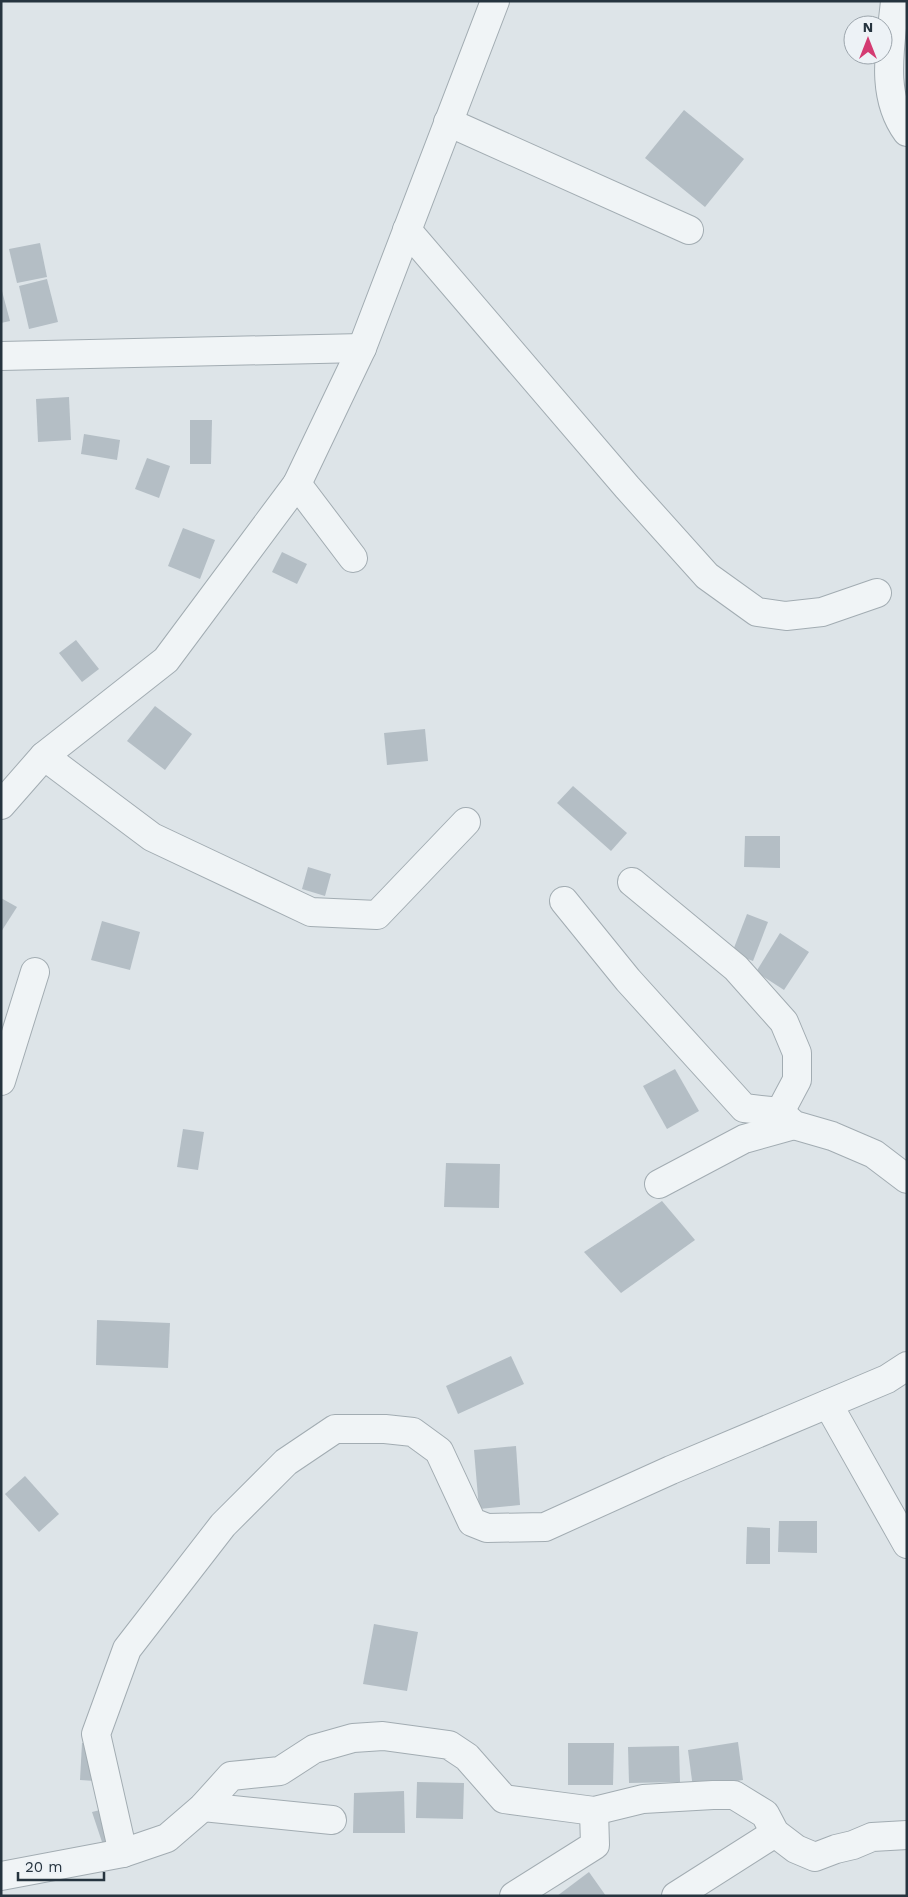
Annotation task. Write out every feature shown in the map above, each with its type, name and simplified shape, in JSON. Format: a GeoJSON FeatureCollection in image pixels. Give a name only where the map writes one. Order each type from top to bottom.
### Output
{"type":"FeatureCollection","features":[{"type":"Feature","properties":{"kind":"street"},"geometry":{"type":"LineString","coordinates":[[1,805],[44,756],[166,660],[297,484],[362,348],[495,1]]}},
{"type":"Feature","properties":{"kind":"street"},"geometry":{"type":"LineString","coordinates":[[895,1],[888,74],[892,97],[900,122],[907,132]]}},
{"type":"Feature","properties":{"kind":"street"},"geometry":{"type":"LineString","coordinates":[[448,122],[689,230]]}},
{"type":"Feature","properties":{"kind":"street"},"geometry":{"type":"LineString","coordinates":[[407,230],[627,487],[707,576],[757,612],[786,616],[822,612],[878,594]]}},
{"type":"Feature","properties":{"kind":"street"},"geometry":{"type":"LineString","coordinates":[[1,356],[362,348]]}},
{"type":"Feature","properties":{"kind":"street"},"geometry":{"type":"LineString","coordinates":[[297,484],[354,558]]}},
{"type":"Feature","properties":{"kind":"street"},"geometry":{"type":"LineString","coordinates":[[44,756],[152,837],[311,912],[377,915],[466,822]]}},
{"type":"Feature","properties":{"kind":"street"},"geometry":{"type":"LineString","coordinates":[[632,882],[736,968],[784,1022],[797,1053],[797,1080],[787,1118],[659,1184]]}},
{"type":"Feature","properties":{"kind":"street"},"geometry":{"type":"LineString","coordinates":[[564,901],[628,980],[744,1108],[787,1118],[874,1154],[907,1179]]}},
{"type":"Feature","properties":{"kind":"street"},"geometry":{"type":"LineString","coordinates":[[1,1081],[35,972]]}},
{"type":"Feature","properties":{"kind":"street"},"geometry":{"type":"LineString","coordinates":[[123,1853],[96,1734],[127,1649],[223,1525],[286,1462],[335,1429],[385,1429],[413,1432],[439,1451],[472,1522],[487,1528],[545,1527],[672,1470],[887,1379],[907,1366]]}},
{"type":"Feature","properties":{"kind":"street"},"geometry":{"type":"LineString","coordinates":[[828,1404],[907,1544]]}},
{"type":"Feature","properties":{"kind":"street"},"geometry":{"type":"LineString","coordinates":[[1,1876],[123,1853],[167,1838],[203,1807],[231,1776],[280,1771],[314,1749],[354,1738],[383,1736],[449,1745],[467,1757],[504,1799],[594,1811],[643,1799],[734,1795],[764,1814],[775,1833],[796,1849],[815,1857],[836,1848],[853,1845],[872,1837],[907,1836]]}},
{"type":"Feature","properties":{"kind":"street"},"geometry":{"type":"LineString","coordinates":[[203,1807],[332,1820]]}},
{"type":"Feature","properties":{"kind":"street"},"geometry":{"type":"LineString","coordinates":[[514,1896],[595,1845],[594,1811]]}},
{"type":"Feature","properties":{"kind":"street"},"geometry":{"type":"LineString","coordinates":[[676,1896],[775,1833]]}},
{"type":"Feature","properties":{"kind":"building"},"geometry":{"type":"Polygon","coordinates":[[[684,110],[744,159],[705,207],[645,158],[684,110]]]}},
{"type":"Feature","properties":{"kind":"building"},"geometry":{"type":"Polygon","coordinates":[[[40,243],[47,277],[17,283],[9,249],[40,243]]]}},
{"type":"Feature","properties":{"kind":"building"},"geometry":{"type":"Polygon","coordinates":[[[47,279],[58,322],[29,329],[19,286],[47,279]]]}},
{"type":"Feature","properties":{"kind":"building"},"geometry":{"type":"Polygon","coordinates":[[[1,291],[10,321],[1,323],[1,291]]]}},
{"type":"Feature","properties":{"kind":"building"},"geometry":{"type":"Polygon","coordinates":[[[69,397],[71,440],[38,442],[36,399],[69,397]]]}},
{"type":"Feature","properties":{"kind":"building"},"geometry":{"type":"Polygon","coordinates":[[[190,420],[212,420],[211,464],[190,464],[190,420]]]}},
{"type":"Feature","properties":{"kind":"building"},"geometry":{"type":"Polygon","coordinates":[[[84,434],[120,440],[117,460],[81,454],[84,434]]]}},
{"type":"Feature","properties":{"kind":"building"},"geometry":{"type":"Polygon","coordinates":[[[147,458],[170,466],[159,498],[135,489],[147,458]]]}},
{"type":"Feature","properties":{"kind":"building"},"geometry":{"type":"Polygon","coordinates":[[[183,528],[215,540],[200,579],[168,566],[183,528]]]}},
{"type":"Feature","properties":{"kind":"building"},"geometry":{"type":"Polygon","coordinates":[[[282,552],[307,564],[297,584],[272,572],[282,552]]]}},
{"type":"Feature","properties":{"kind":"building"},"geometry":{"type":"Polygon","coordinates":[[[76,640],[99,669],[82,682],[59,653],[76,640]]]}},
{"type":"Feature","properties":{"kind":"building"},"geometry":{"type":"Polygon","coordinates":[[[155,706],[192,734],[165,770],[127,741],[155,706]]]}},
{"type":"Feature","properties":{"kind":"building"},"geometry":{"type":"Polygon","coordinates":[[[425,729],[428,761],[387,765],[384,733],[425,729]]]}},
{"type":"Feature","properties":{"kind":"building"},"geometry":{"type":"Polygon","coordinates":[[[573,786],[627,833],[611,851],[557,803],[573,786]]]}},
{"type":"Feature","properties":{"kind":"building"},"geometry":{"type":"Polygon","coordinates":[[[745,836],[780,836],[780,868],[744,867],[745,836]]]}},
{"type":"Feature","properties":{"kind":"building"},"geometry":{"type":"Polygon","coordinates":[[[308,867],[331,874],[325,896],[302,889],[308,867]]]}},
{"type":"Feature","properties":{"kind":"building"},"geometry":{"type":"Polygon","coordinates":[[[1,898],[17,907],[1,932],[1,898]]]}},
{"type":"Feature","properties":{"kind":"building"},"geometry":{"type":"Polygon","coordinates":[[[747,914],[768,922],[753,961],[732,953],[747,914]]]}},
{"type":"Feature","properties":{"kind":"building"},"geometry":{"type":"Polygon","coordinates":[[[102,921],[140,932],[130,970],[91,960],[102,921]]]}},
{"type":"Feature","properties":{"kind":"building"},"geometry":{"type":"Polygon","coordinates":[[[780,933],[809,952],[784,990],[756,972],[780,933]]]}},
{"type":"Feature","properties":{"kind":"building"},"geometry":{"type":"Polygon","coordinates":[[[675,1069],[699,1111],[667,1129],[643,1086],[675,1069]]]}},
{"type":"Feature","properties":{"kind":"building"},"geometry":{"type":"Polygon","coordinates":[[[183,1129],[204,1132],[198,1170],[177,1167],[183,1129]]]}},
{"type":"Feature","properties":{"kind":"building"},"geometry":{"type":"Polygon","coordinates":[[[446,1163],[500,1164],[499,1208],[444,1207],[446,1163]]]}},
{"type":"Feature","properties":{"kind":"building"},"geometry":{"type":"Polygon","coordinates":[[[662,1201],[695,1240],[621,1293],[584,1252],[662,1201]]]}},
{"type":"Feature","properties":{"kind":"building"},"geometry":{"type":"Polygon","coordinates":[[[97,1320],[170,1323],[168,1368],[96,1365],[97,1320]]]}},
{"type":"Feature","properties":{"kind":"building"},"geometry":{"type":"Polygon","coordinates":[[[511,1356],[524,1384],[458,1414],[446,1386],[511,1356]]]}},
{"type":"Feature","properties":{"kind":"building"},"geometry":{"type":"Polygon","coordinates":[[[516,1446],[520,1505],[479,1509],[474,1450],[516,1446]]]}},
{"type":"Feature","properties":{"kind":"building"},"geometry":{"type":"Polygon","coordinates":[[[25,1476],[59,1514],[39,1532],[5,1494],[25,1476]]]}},
{"type":"Feature","properties":{"kind":"building"},"geometry":{"type":"Polygon","coordinates":[[[779,1521],[817,1521],[817,1553],[778,1552],[779,1521]]]}},
{"type":"Feature","properties":{"kind":"building"},"geometry":{"type":"Polygon","coordinates":[[[747,1527],[770,1528],[770,1564],[746,1564],[747,1527]]]}},
{"type":"Feature","properties":{"kind":"building"},"geometry":{"type":"Polygon","coordinates":[[[374,1624],[418,1632],[407,1691],[363,1684],[374,1624]]]}},
{"type":"Feature","properties":{"kind":"building"},"geometry":{"type":"Polygon","coordinates":[[[738,1742],[743,1780],[693,1788],[688,1750],[738,1742]]]}},
{"type":"Feature","properties":{"kind":"building"},"geometry":{"type":"Polygon","coordinates":[[[82,1743],[96,1743],[95,1781],[80,1780],[82,1743]]]}},
{"type":"Feature","properties":{"kind":"building"},"geometry":{"type":"Polygon","coordinates":[[[568,1743],[614,1743],[613,1785],[568,1785],[568,1743]]]}},
{"type":"Feature","properties":{"kind":"building"},"geometry":{"type":"Polygon","coordinates":[[[679,1746],[680,1782],[629,1783],[628,1747],[679,1746]]]}},
{"type":"Feature","properties":{"kind":"building"},"geometry":{"type":"Polygon","coordinates":[[[417,1782],[464,1783],[463,1819],[416,1818],[417,1782]]]}},
{"type":"Feature","properties":{"kind":"building"},"geometry":{"type":"Polygon","coordinates":[[[404,1791],[405,1833],[353,1833],[354,1793],[404,1791]]]}},
{"type":"Feature","properties":{"kind":"building"},"geometry":{"type":"Polygon","coordinates":[[[104,1809],[114,1841],[103,1845],[92,1812],[104,1809]]]}},
{"type":"Feature","properties":{"kind":"building"},"geometry":{"type":"Polygon","coordinates":[[[589,1872],[606,1896],[557,1896],[589,1872]]]}}]}
